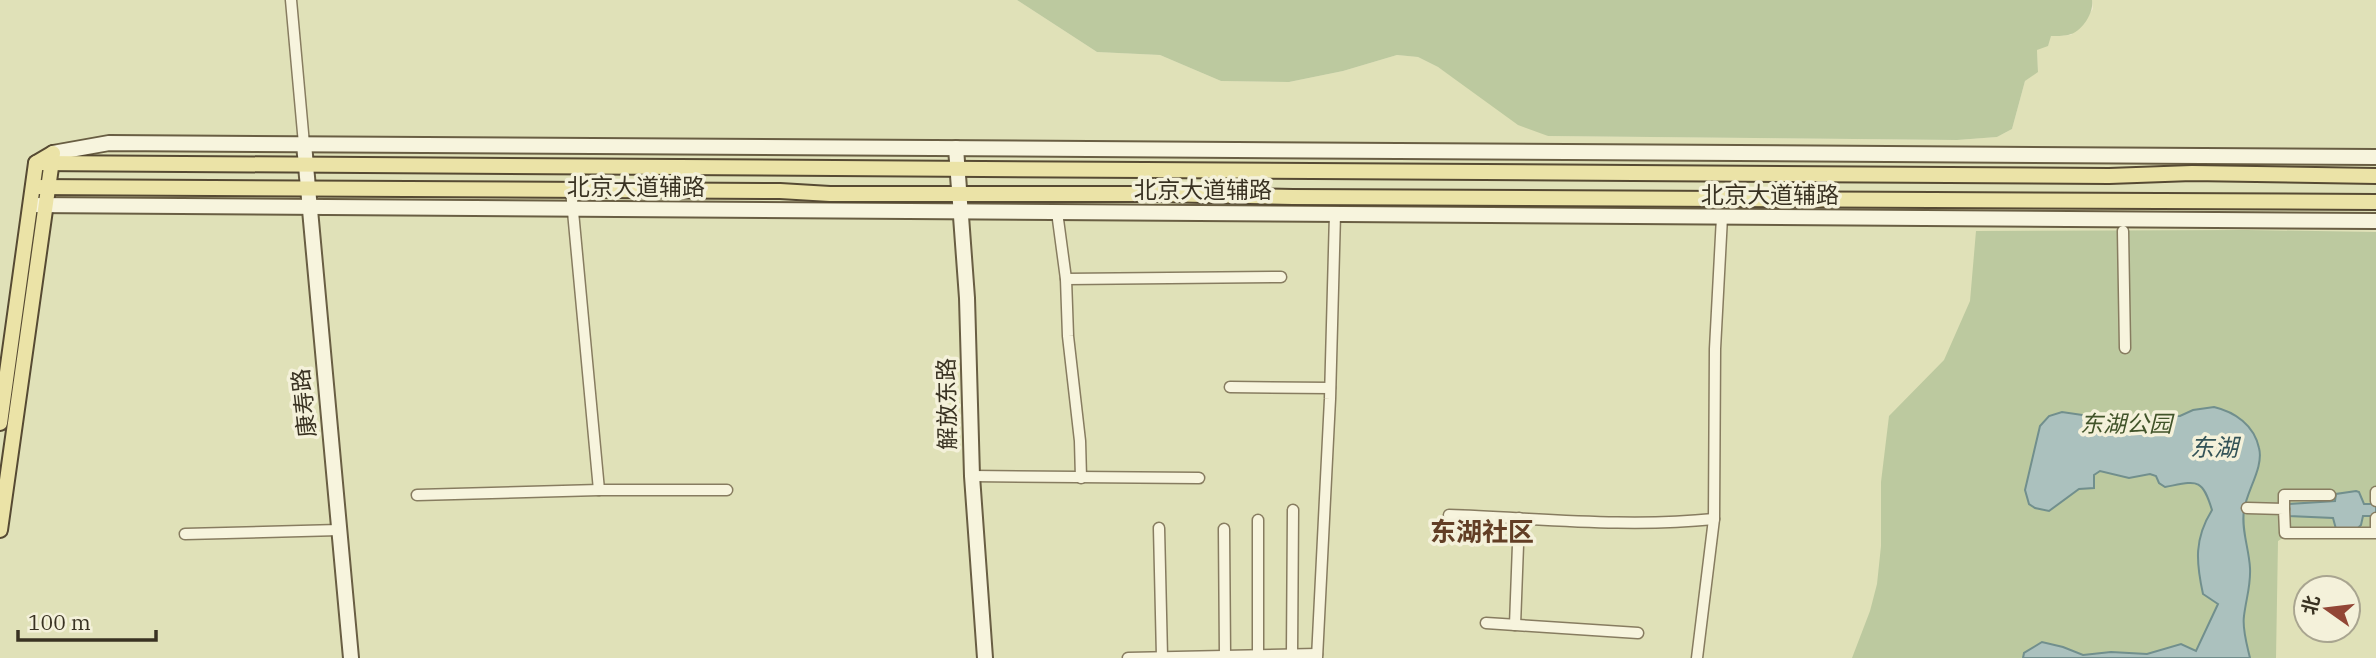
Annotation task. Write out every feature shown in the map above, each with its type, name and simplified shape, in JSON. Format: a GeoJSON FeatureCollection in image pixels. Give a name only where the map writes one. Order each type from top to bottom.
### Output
{"type":"FeatureCollection","features":[{"type":"Feature","properties":{"kind":"main road","name":"北京大道辅路"},"geometry":{"type":"LineString","coordinates":[[47,159],[109,144],[2376,157]]}},
{"type":"Feature","properties":{"kind":"main road","name":"康寿路"},"geometry":{"type":"LineString","coordinates":[[302,144],[348,658]]}},
{"type":"Feature","properties":{"kind":"main road","name":"解放东路"},"geometry":{"type":"LineString","coordinates":[[960,148],[985,658]]}},
{"type":"Feature","properties":{"kind":"main road"},"geometry":{"type":"LineString","coordinates":[[0,530],[38,205],[47,159],[303,164],[2376,176]]}},
{"type":"Feature","properties":{"kind":"main road"},"geometry":{"type":"LineString","coordinates":[[41,187],[2376,202]]}},
{"type":"Feature","properties":{"kind":"main road","name":"北京大道辅路"},"geometry":{"type":"LineString","coordinates":[[38,205],[2376,221]]}},
{"type":"Feature","properties":{"kind":"main road"},"geometry":{"type":"LineString","coordinates":[[0,423],[6,331],[38,205]]}},
{"type":"Feature","properties":{"kind":"main road","name":"解放东路"},"geometry":{"type":"LineString","coordinates":[[976,476],[993,658]]}},
{"type":"Feature","properties":{"kind":"street"},"geometry":{"type":"LineString","coordinates":[[291,0],[302,144]]}},
{"type":"Feature","properties":{"kind":"street"},"geometry":{"type":"LineString","coordinates":[[571,190],[599,490]]}},
{"type":"Feature","properties":{"kind":"street"},"geometry":{"type":"LineString","coordinates":[[1057,212],[1066,279],[1081,478]]}},
{"type":"Feature","properties":{"kind":"street"},"geometry":{"type":"LineString","coordinates":[[1128,658],[1292,654],[1317,656],[1331,388],[1335,214]]}},
{"type":"Feature","properties":{"kind":"street"},"geometry":{"type":"LineString","coordinates":[[1697,658],[1714,519],[1715,349],[1722,217]]}},
{"type":"Feature","properties":{"kind":"street"},"geometry":{"type":"LineString","coordinates":[[2123,231],[2125,348]]}},
{"type":"Feature","properties":{"kind":"street"},"geometry":{"type":"LineString","coordinates":[[1066,279],[1281,277]]}},
{"type":"Feature","properties":{"kind":"street"},"geometry":{"type":"LineString","coordinates":[[1230,387],[1331,388]]}},
{"type":"Feature","properties":{"kind":"street"},"geometry":{"type":"LineString","coordinates":[[976,476],[1199,478]]}},
{"type":"Feature","properties":{"kind":"street"},"geometry":{"type":"LineString","coordinates":[[417,495],[727,490]]}},
{"type":"Feature","properties":{"kind":"street"},"geometry":{"type":"LineString","coordinates":[[2376,492],[2376,501]]}},
{"type":"Feature","properties":{"kind":"street"},"geometry":{"type":"LineString","coordinates":[[2330,495],[2284,495],[2285,533],[2376,533],[2376,518]]}},
{"type":"Feature","properties":{"kind":"street"},"geometry":{"type":"LineString","coordinates":[[2247,508],[2284,509]]}},
{"type":"Feature","properties":{"kind":"street"},"geometry":{"type":"LineString","coordinates":[[1292,654],[1293,510]]}},
{"type":"Feature","properties":{"kind":"street"},"geometry":{"type":"LineString","coordinates":[[1449,515],[1604,522],[1682,522],[1714,519]]}},
{"type":"Feature","properties":{"kind":"street"},"geometry":{"type":"LineString","coordinates":[[1515,625],[1519,517]]}},
{"type":"Feature","properties":{"kind":"street"},"geometry":{"type":"LineString","coordinates":[[1258,520],[1258,655]]}},
{"type":"Feature","properties":{"kind":"street"},"geometry":{"type":"LineString","coordinates":[[1159,528],[1162,657]]}},
{"type":"Feature","properties":{"kind":"street"},"geometry":{"type":"LineString","coordinates":[[1224,529],[1225,656]]}},
{"type":"Feature","properties":{"kind":"street"},"geometry":{"type":"LineString","coordinates":[[185,534],[336,530]]}},
{"type":"Feature","properties":{"kind":"street"},"geometry":{"type":"LineString","coordinates":[[1486,623],[1638,633]]}},
{"type":"Feature","properties":{"kind":"green space"},"geometry":{"type":"Polygon","coordinates":[[[0,0],[1017,0],[1097,52],[1160,55],[1221,81],[1289,82],[1343,71],[1397,55],[1418,57],[1548,136],[1957,140],[1997,137],[2012,129],[2025,81],[2038,71],[2037,50],[2051,36],[2071,35],[2093,9],[2092,0],[2376,0],[2376,658],[0,658],[0,0]]]}},
{"type":"Feature","properties":{"kind":"green space"},"geometry":{"type":"Polygon","coordinates":[[[1017,0],[2092,0],[2092,5],[2086,21],[2078,30],[2068,35],[2051,36],[2048,46],[2037,50],[2038,72],[2025,81],[2012,129],[1997,137],[1957,140],[1548,136],[1518,125],[1438,67],[1418,57],[1397,55],[1343,71],[1289,82],[1221,81],[1160,55],[1097,52],[1017,0]]]}},
{"type":"Feature","properties":{"kind":"green space","name":"东湖公园"},"geometry":{"type":"Polygon","coordinates":[[[1976,231],[2376,232],[2376,534],[2291,533],[2278,541],[2276,658],[1852,658],[1877,584],[1881,546],[1881,482],[1889,416],[1944,360],[1970,301],[1976,231]]]}},
{"type":"Feature","properties":{"kind":"water","name":"东湖"},"geometry":{"type":"Polygon","coordinates":[[[2214,407],[2229,412],[2248,426],[2259,448],[2259,463],[2243,517],[2250,574],[2244,626],[2250,658],[2023,658],[2024,653],[2042,642],[2083,655],[2111,652],[2147,654],[2181,644],[2196,651],[2218,604],[2203,594],[2199,571],[2199,541],[2212,510],[2201,487],[2184,483],[2165,487],[2159,483],[2156,476],[2150,474],[2129,478],[2100,471],[2094,475],[2094,488],[2079,489],[2049,511],[2029,504],[2025,490],[2040,426],[2049,416],[2062,412],[2096,417],[2180,416],[2193,410],[2214,407]]]}},
{"type":"Feature","properties":{"kind":"water"},"geometry":{"type":"Polygon","coordinates":[[[2356,491],[2364,504],[2376,504],[2376,516],[2363,516],[2357,529],[2336,529],[2333,518],[2289,516],[2289,504],[2335,501],[2336,494],[2356,491]]]}},
{"type":"Feature","properties":{"kind":"district","name":"东湖社区"},"geometry":{"type":"Point","coordinates":[1482,532]}}]}
